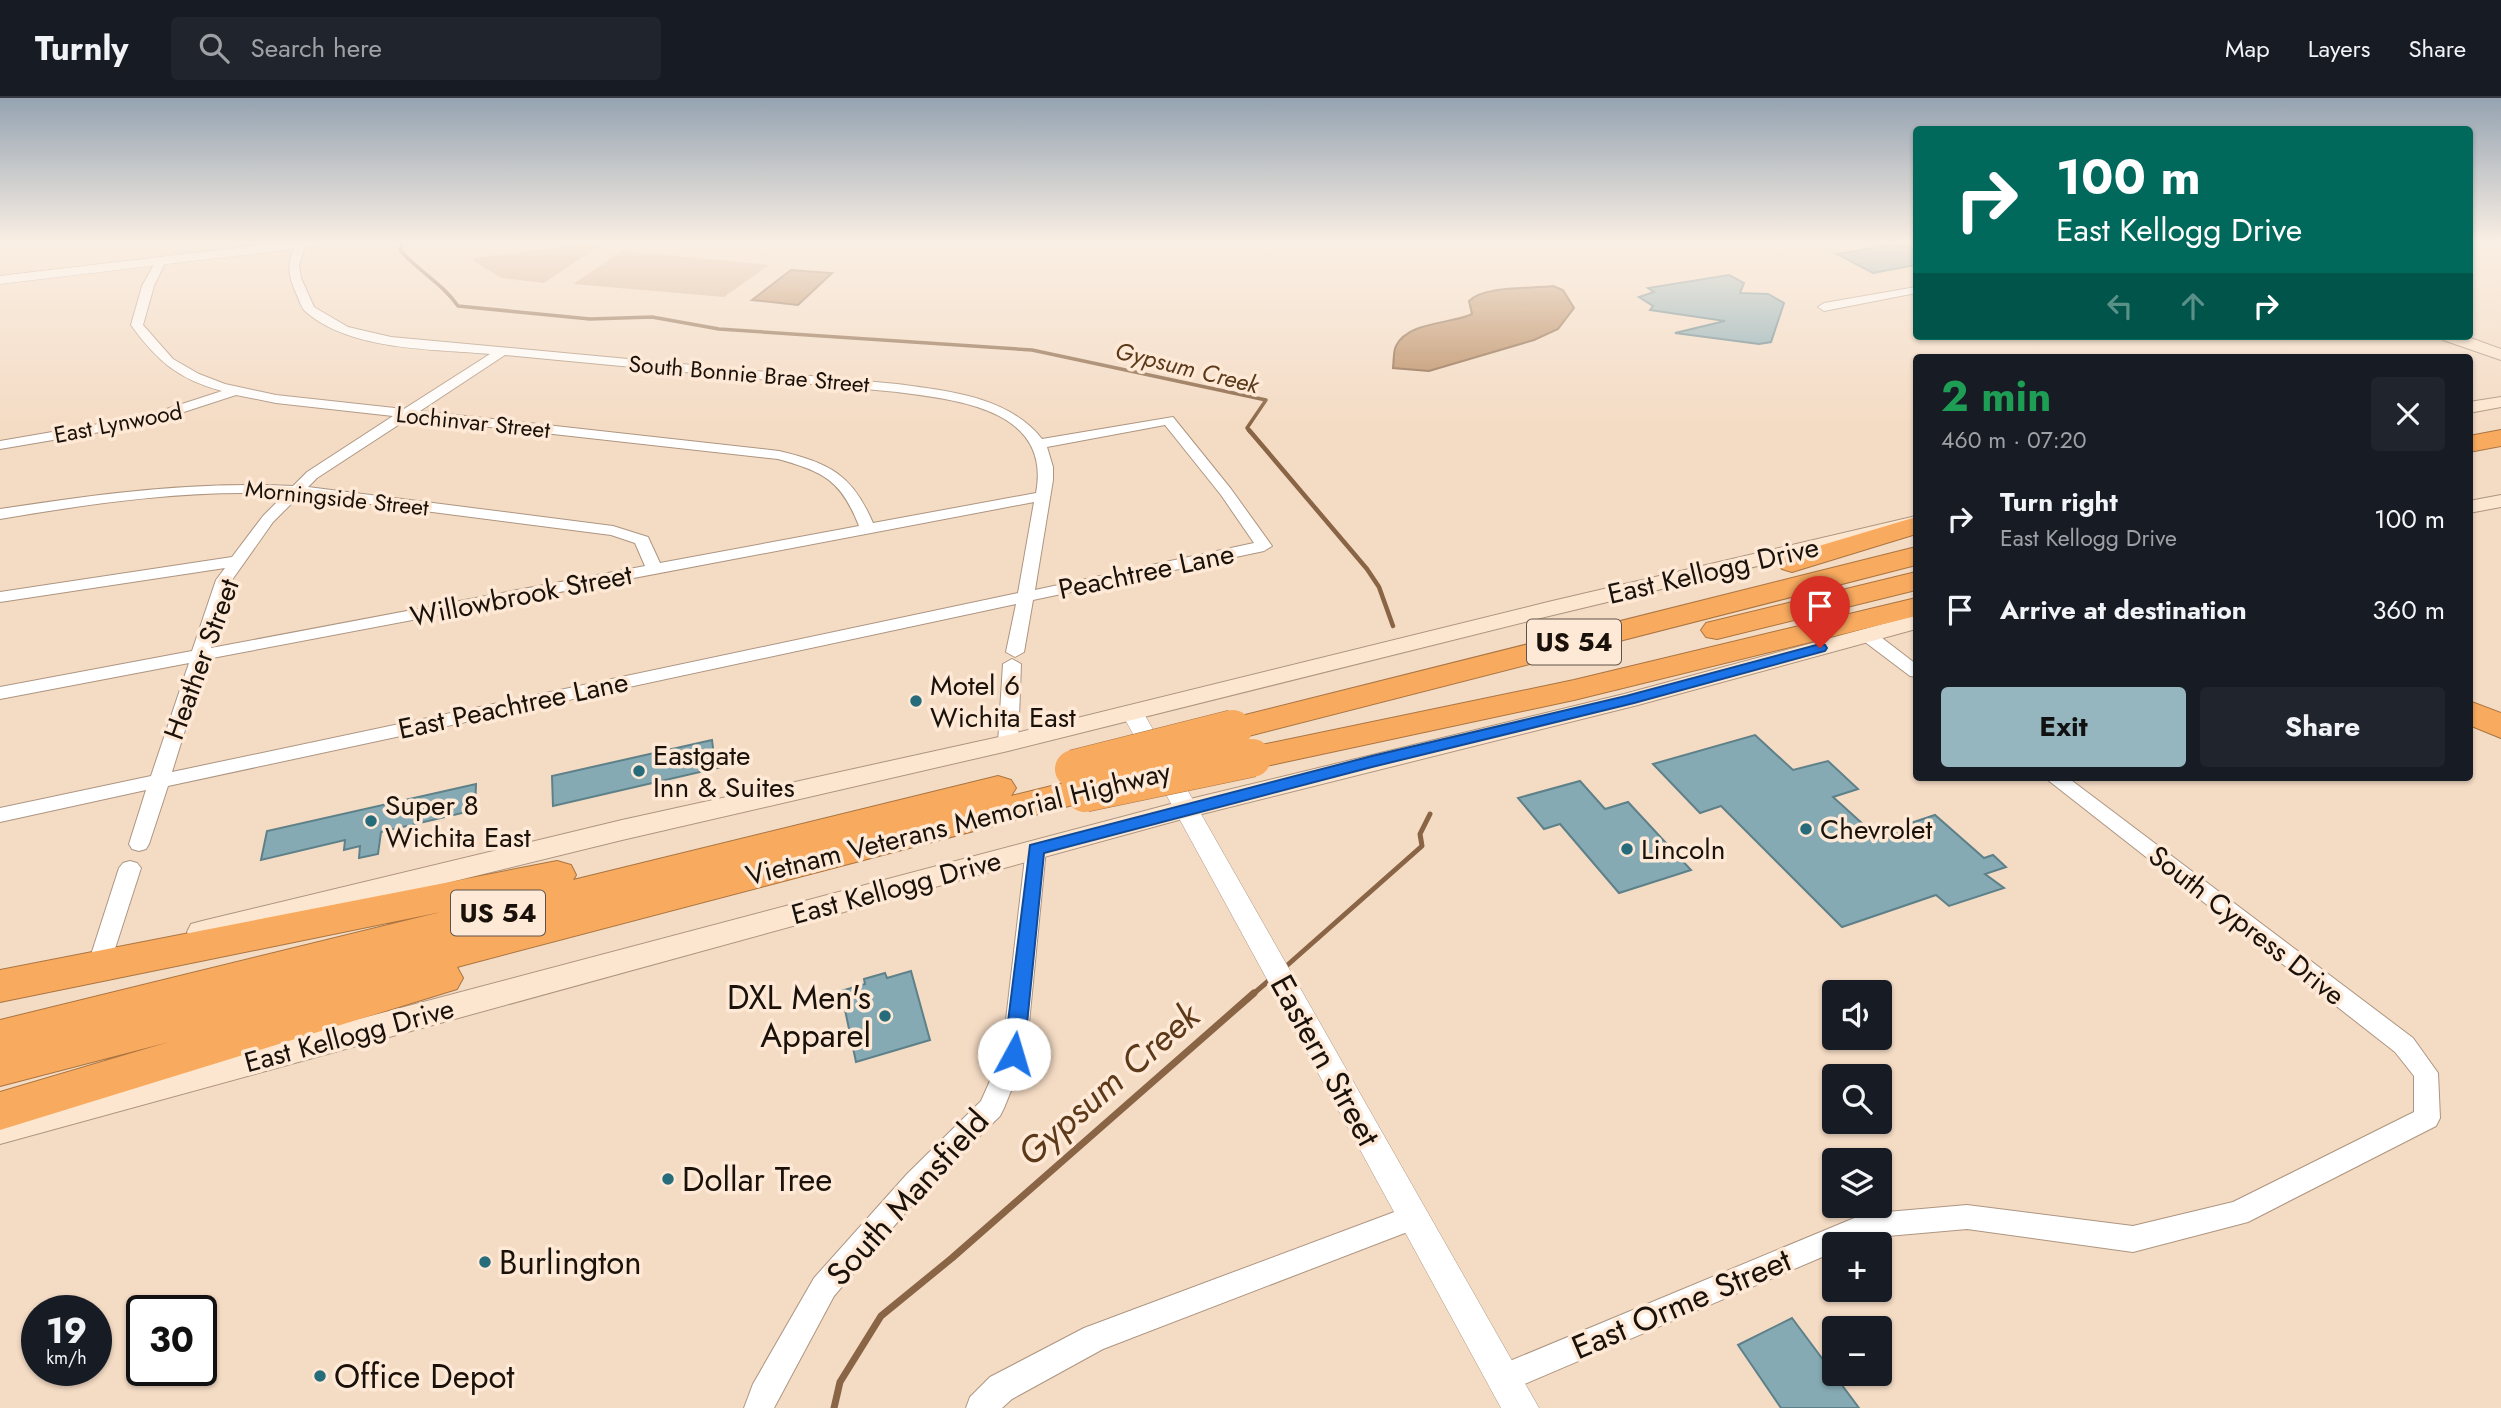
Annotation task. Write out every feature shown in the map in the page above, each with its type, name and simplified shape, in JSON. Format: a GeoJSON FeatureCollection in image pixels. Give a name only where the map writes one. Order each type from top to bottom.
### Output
{"type":"FeatureCollection","features":[{"type":"Feature","properties":{"kind":"highway"},"geometry":{"type":"LineString","coordinates":[[2473,443],[2501,438]]}},
{"type":"Feature","properties":{"kind":"highway"},"geometry":{"type":"LineString","coordinates":[[2473,464],[2501,458]]}},
{"type":"Feature","properties":{"kind":"highway"},"geometry":{"type":"LineString","coordinates":[[1281,717],[1913,525]]}},
{"type":"Feature","properties":{"kind":"highway","name":"US 54"},"geometry":{"type":"LineString","coordinates":[[1243,745],[1281,717],[1913,557]]}},
{"type":"Feature","properties":{"kind":"highway","name":"US 54"},"geometry":{"type":"LineString","coordinates":[[1243,745],[1913,583]]}},
{"type":"Feature","properties":{"kind":"highway"},"geometry":{"type":"LineString","coordinates":[[0,984],[1081,784],[1243,745],[1585,688],[1913,608]]}},
{"type":"Feature","properties":{"kind":"highway"},"geometry":{"type":"LineString","coordinates":[[2473,713],[2501,727]]}},
{"type":"Feature","properties":{"kind":"highway"},"geometry":{"type":"LineString","coordinates":[[2473,732],[2501,746]]}},
{"type":"Feature","properties":{"kind":"highway","name":"Vietnam Veterans Memorial Highway"},"geometry":{"type":"LineString","coordinates":[[0,1068],[928,831],[1013,796]]}},
{"type":"Feature","properties":{"kind":"highway","name":"Vietnam Veterans Memorial Highway"},"geometry":{"type":"LineString","coordinates":[[0,1038],[1013,796]]}},
{"type":"Feature","properties":{"kind":"highway"},"geometry":{"type":"LineString","coordinates":[[0,1111],[928,831]]}},
{"type":"Feature","properties":{"kind":"main road"},"geometry":{"type":"LineString","coordinates":[[2473,331],[2501,341]]}},
{"type":"Feature","properties":{"kind":"main road"},"geometry":{"type":"LineString","coordinates":[[2460,340],[2501,355]]}},
{"type":"Feature","properties":{"kind":"main road"},"geometry":{"type":"LineString","coordinates":[[2473,407],[2501,402]]}},
{"type":"Feature","properties":{"kind":"main road"},"geometry":{"type":"LineString","coordinates":[[2473,506],[2501,501]]}},
{"type":"Feature","properties":{"kind":"main road","name":"East Kellogg Drive"},"geometry":{"type":"LineString","coordinates":[[0,984],[609,833],[1039,736],[1913,525]]}},
{"type":"Feature","properties":{"kind":"main road","name":"East Kellogg Drive"},"geometry":{"type":"LineString","coordinates":[[0,1129],[1186,809],[1629,700],[1913,623]]}},
{"type":"Feature","properties":{"kind":"main road"},"geometry":{"type":"LineString","coordinates":[[1216,692],[1201,701],[1188,718],[1190,727],[1214,770],[1234,783],[1277,786]]}},
{"type":"Feature","properties":{"kind":"main road"},"geometry":{"type":"LineString","coordinates":[[1039,736],[1086,737],[1100,746],[1108,757],[1125,802],[1122,812],[1114,822],[1090,835]]}},
{"type":"Feature","properties":{"kind":"street","name":"Lochinvar Street"},"geometry":{"type":"LineString","coordinates":[[143,303],[137,325],[167,361],[203,381],[233,391],[403,415],[779,455],[819,467],[848,485],[867,527]]}},
{"type":"Feature","properties":{"kind":"street","name":"South Bonnie Brae Street"},"geometry":{"type":"LineString","coordinates":[[306,303],[309,309],[344,330],[391,341],[897,388],[954,397],[990,407],[1015,420],[1038,444]]}},
{"type":"Feature","properties":{"kind":"street"},"geometry":{"type":"LineString","coordinates":[[1824,307],[1845,303]]}},
{"type":"Feature","properties":{"kind":"street","name":"Heather Street"},"geometry":{"type":"LineString","coordinates":[[139,844],[225,580],[268,519],[312,475],[503,351]]}},
{"type":"Feature","properties":{"kind":"street","name":"East Lynwood"},"geometry":{"type":"LineString","coordinates":[[0,445],[152,421],[180,413],[233,391]]}},
{"type":"Feature","properties":{"kind":"street","name":"Peachtree Lane"},"geometry":{"type":"LineString","coordinates":[[1027,596],[1264,546],[1226,492],[1168,420],[1038,444]]}},
{"type":"Feature","properties":{"kind":"street"},"geometry":{"type":"LineString","coordinates":[[1008,743],[1014,658],[1027,596],[1046,469],[1038,444]]}},
{"type":"Feature","properties":{"kind":"street","name":"Morningside Street"},"geometry":{"type":"LineString","coordinates":[[0,514],[185,488],[250,487],[612,531],[642,540],[654,569]]}},
{"type":"Feature","properties":{"kind":"street","name":"Willowbrook Street"},"geometry":{"type":"LineString","coordinates":[[0,693],[1042,495]]}},
{"type":"Feature","properties":{"kind":"street"},"geometry":{"type":"LineString","coordinates":[[0,597],[238,561]]}},
{"type":"Feature","properties":{"kind":"street","name":"East Peachtree Lane"},"geometry":{"type":"LineString","coordinates":[[0,815],[1027,596]]}},
{"type":"Feature","properties":{"kind":"street"},"geometry":{"type":"LineString","coordinates":[[1867,635],[1913,671]]}},
{"type":"Feature","properties":{"kind":"street","name":"Eastern Street"},"geometry":{"type":"LineString","coordinates":[[1132,712],[1521,1408]]}},
{"type":"Feature","properties":{"kind":"street","name":"South Cypress Drive"},"geometry":{"type":"LineString","coordinates":[[2059,781],[2404,1045],[2426,1073],[2426,1084]]}},
{"type":"Feature","properties":{"kind":"street","name":"South Mansfield"},"geometry":{"type":"LineString","coordinates":[[759,1408],[824,1287],[916,1182],[991,1108],[1014,1054],[1036,849]]}},
{"type":"Feature","properties":{"kind":"street"},"geometry":{"type":"LineString","coordinates":[[101,958],[130,868]]}},
{"type":"Feature","properties":{"kind":"street","name":"East Orme Street"},"geometry":{"type":"LineString","coordinates":[[1504,1378],[1864,1226],[1967,1217],[2133,1239],[2238,1213],[2427,1118],[2426,1084]]}},
{"type":"Feature","properties":{"kind":"street"},"geometry":{"type":"LineString","coordinates":[[981,1408],[1001,1388],[1094,1338],[1413,1217]]}},
{"type":"Feature","properties":{"kind":"shaded area"},"geometry":{"type":"Polygon","coordinates":[[[1469,303],[1571,303],[1574,308],[1558,329],[1534,340],[1429,371],[1393,368],[1395,348],[1410,332],[1472,314],[1469,303]]]}},
{"type":"Feature","properties":{"kind":"building"},"geometry":{"type":"Polygon","coordinates":[[[1649,303],[1784,303],[1771,342],[1759,344],[1675,333],[1725,321],[1650,310],[1653,306],[1649,303]]]}},
{"type":"Feature","properties":{"kind":"building","name":"Chevrolet"},"geometry":{"type":"Polygon","coordinates":[[[1755,735],[1793,770],[1828,761],[1858,789],[1833,797],[1875,835],[1935,815],[1984,858],[1993,855],[2006,867],[1985,874],[2004,888],[1949,906],[1936,895],[1842,927],[1721,806],[1700,813],[1653,764],[1755,735]]]}},
{"type":"Feature","properties":{"kind":"building","name":"Eastgate Inn & Suites"},"geometry":{"type":"Polygon","coordinates":[[[712,740],[714,756],[737,751],[739,763],[553,806],[552,776],[712,740]]]}},
{"type":"Feature","properties":{"kind":"building","name":"Lincoln"},"geometry":{"type":"Polygon","coordinates":[[[1580,781],[1605,809],[1628,802],[1691,870],[1619,893],[1560,824],[1544,829],[1518,798],[1580,781]]]}},
{"type":"Feature","properties":{"kind":"building","name":"Super 8 Wichita East"},"geometry":{"type":"Polygon","coordinates":[[[476,784],[475,810],[381,832],[378,854],[359,858],[360,846],[344,850],[345,840],[261,860],[267,831],[476,784]]]}},
{"type":"Feature","properties":{"kind":"building","name":"DXL Men's Apparel"},"geometry":{"type":"Polygon","coordinates":[[[911,971],[930,1040],[856,1062],[841,991],[865,984],[864,979],[885,973],[887,978],[911,971]]]}},
{"type":"Feature","properties":{"kind":"building"},"geometry":{"type":"Polygon","coordinates":[[[1792,1318],[1822,1358],[1822,1386],[1843,1386],[1859,1408],[1781,1408],[1738,1345],[1792,1318]]]}},
{"type":"Feature","properties":{"kind":"waterway","name":"Gypsum Creek"},"geometry":{"type":"LineString","coordinates":[[456,303],[458,306],[590,319],[652,317],[719,329],[1032,350],[1266,400],[1247,428],[1250,432]]}},
{"type":"Feature","properties":{"kind":"waterway","name":"Gypsum Creek"},"geometry":{"type":"LineString","coordinates":[[1249,430],[1367,569],[1379,587],[1393,626]]}},
{"type":"Feature","properties":{"kind":"waterway","name":"Gypsum Creek"},"geometry":{"type":"LineString","coordinates":[[1283,969],[1422,846],[1420,834],[1430,814]]}},
{"type":"Feature","properties":{"kind":"waterway","name":"Gypsum Creek"},"geometry":{"type":"LineString","coordinates":[[1252,995],[1273,977]]}},
{"type":"Feature","properties":{"kind":"waterway","name":"Gypsum Creek"},"geometry":{"type":"LineString","coordinates":[[834,1408],[840,1382],[881,1316],[952,1258],[1254,993]]}},
{"type":"Feature","properties":{"kind":"place","name":"Motel 6 Wichita East"},"geometry":{"type":"Point","coordinates":[916,701]}},
{"type":"Feature","properties":{"kind":"place","name":"Eastgate Inn & Suites"},"geometry":{"type":"Point","coordinates":[639,771]}},
{"type":"Feature","properties":{"kind":"place","name":"Super 8 Wichita East"},"geometry":{"type":"Point","coordinates":[371,821]}},
{"type":"Feature","properties":{"kind":"place","name":"Chevrolet"},"geometry":{"type":"Point","coordinates":[1806,829]}},
{"type":"Feature","properties":{"kind":"place","name":"Lincoln"},"geometry":{"type":"Point","coordinates":[1627,849]}},
{"type":"Feature","properties":{"kind":"place","name":"DXL Men's Apparel"},"geometry":{"type":"Point","coordinates":[885,1016]}},
{"type":"Feature","properties":{"kind":"place","name":"Dollar Tree"},"geometry":{"type":"Point","coordinates":[668,1179]}},
{"type":"Feature","properties":{"kind":"place","name":"Burlington"},"geometry":{"type":"Point","coordinates":[485,1262]}},
{"type":"Feature","properties":{"kind":"place","name":"Office Depot"},"geometry":{"type":"Point","coordinates":[320,1376]}},
{"type":"Feature","properties":{"kind":"route"},"geometry":{"type":"LineString","coordinates":[[1014,1054],[1036,849],[1372,761],[1629,700],[1820,648]]}}]}
